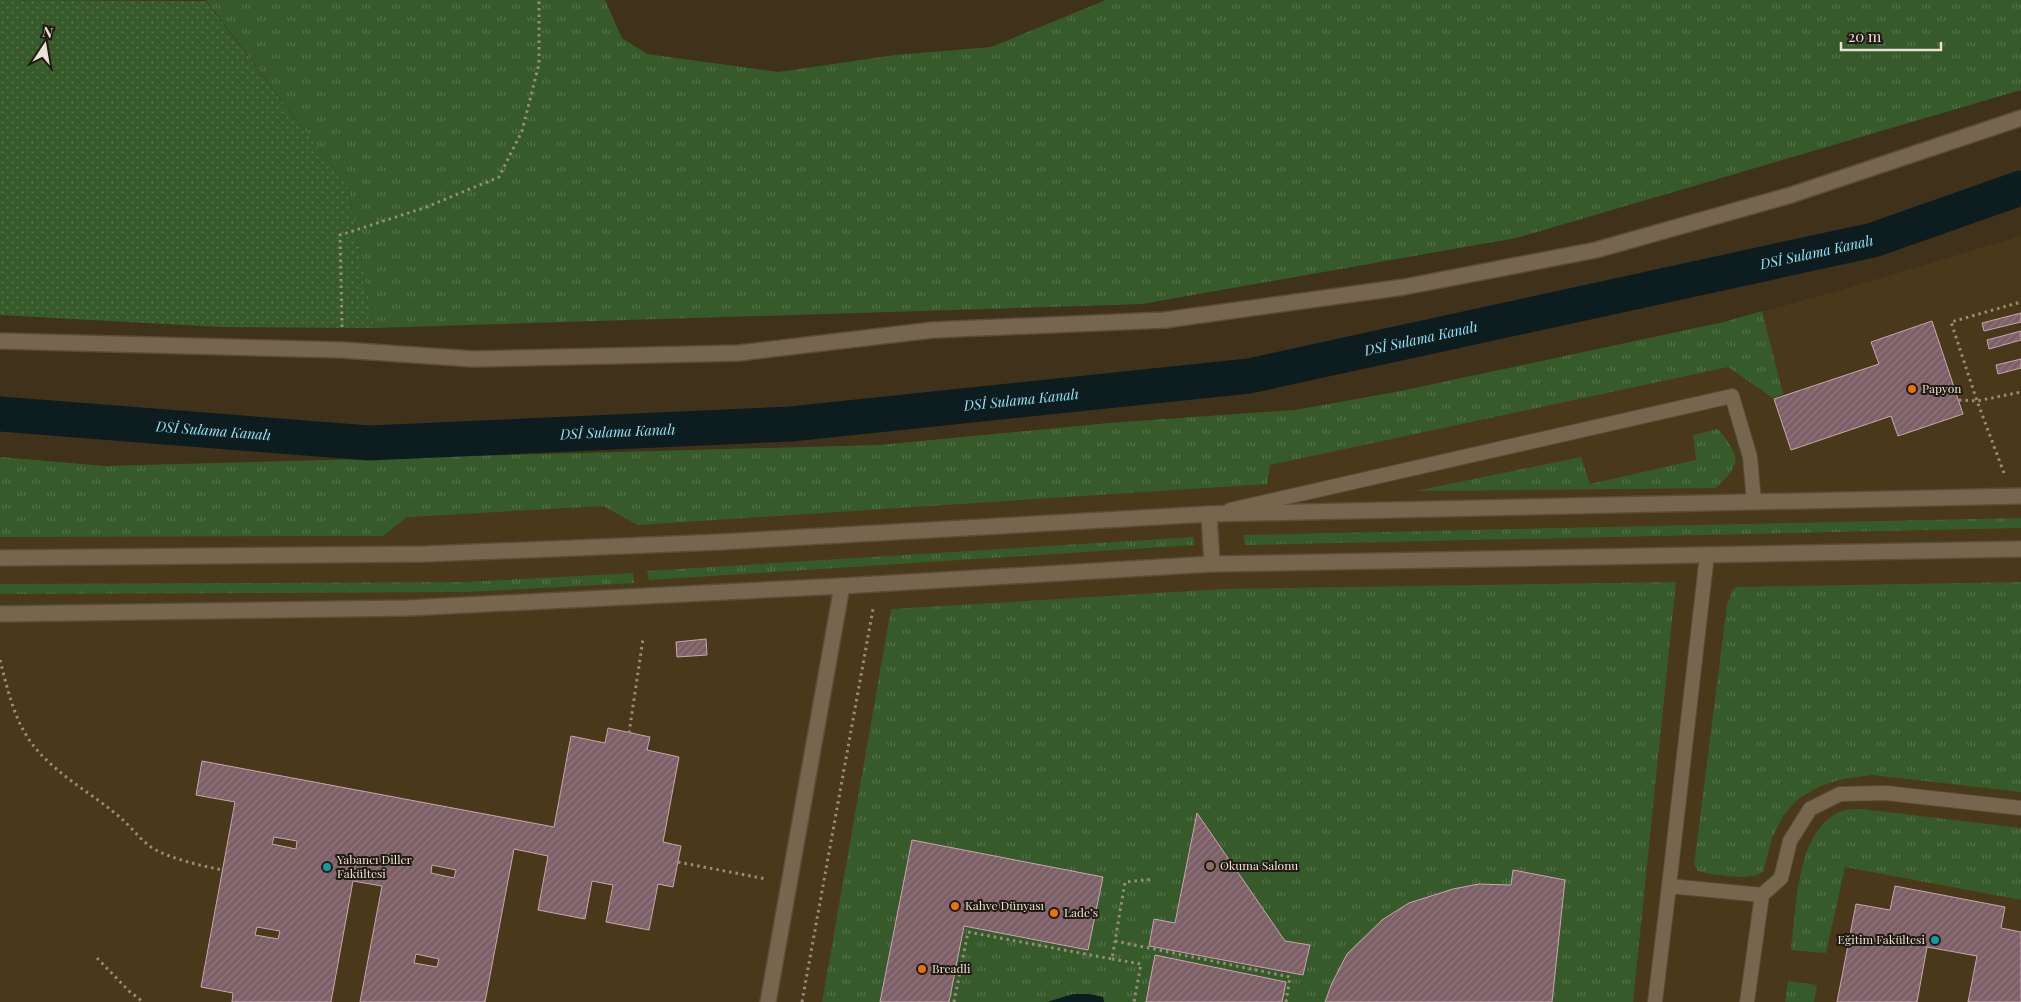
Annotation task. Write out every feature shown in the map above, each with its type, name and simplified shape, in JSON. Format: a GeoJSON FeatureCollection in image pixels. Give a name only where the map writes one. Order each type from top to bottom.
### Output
{"type":"FeatureCollection","features":[{"type":"Feature","properties":{"kind":"street"},"geometry":{"type":"LineString","coordinates":[[0,341],[342,350],[473,359],[739,353],[933,330],[1165,320],[1404,287],[1596,250],[1791,194],[2021,118]]}},
{"type":"Feature","properties":{"kind":"street"},"geometry":{"type":"LineString","coordinates":[[0,558],[426,554],[729,542],[1209,514],[2017,497]]}},
{"type":"Feature","properties":{"kind":"street"},"geometry":{"type":"LineString","coordinates":[[1209,514],[1212,564]]}},
{"type":"Feature","properties":{"kind":"street"},"geometry":{"type":"LineString","coordinates":[[0,614],[408,608],[842,586],[1212,564],[2021,549]]}},
{"type":"Feature","properties":{"kind":"street"},"geometry":{"type":"LineString","coordinates":[[768,1002],[842,586]]}},
{"type":"Feature","properties":{"kind":"lane"},"geometry":{"type":"LineString","coordinates":[[1209,514],[1732,396],[1750,457],[1754,502]]}},
{"type":"Feature","properties":{"kind":"lane"},"geometry":{"type":"LineString","coordinates":[[1655,1002],[1707,555]]}},
{"type":"Feature","properties":{"kind":"lane"},"geometry":{"type":"LineString","coordinates":[[1747,1002],[1762,895],[1781,878],[1790,840],[1810,809],[1840,794],[1886,793],[2021,808]]}},
{"type":"Feature","properties":{"kind":"lane"},"geometry":{"type":"LineString","coordinates":[[1669,886],[1762,895]]}},
{"type":"Feature","properties":{"kind":"path"},"geometry":{"type":"LineString","coordinates":[[342,350],[340,235],[424,208],[499,177],[522,131],[539,64],[539,0]]}},
{"type":"Feature","properties":{"kind":"path"},"geometry":{"type":"LineString","coordinates":[[2017,497],[1977,401],[1951,322],[2021,302]]}},
{"type":"Feature","properties":{"kind":"path"},"geometry":{"type":"LineString","coordinates":[[1959,400],[1977,401],[2021,392]]}},
{"type":"Feature","properties":{"kind":"path"},"geometry":{"type":"LineString","coordinates":[[802,1002],[877,584]]}},
{"type":"Feature","properties":{"kind":"path"},"geometry":{"type":"LineString","coordinates":[[629,733],[643,639]]}},
{"type":"Feature","properties":{"kind":"path"},"geometry":{"type":"LineString","coordinates":[[0,660],[10,700],[29,739],[52,764],[122,819],[152,848],[185,862],[222,870]]}},
{"type":"Feature","properties":{"kind":"path"},"geometry":{"type":"LineString","coordinates":[[678,862],[789,883]]}},
{"type":"Feature","properties":{"kind":"path"},"geometry":{"type":"LineString","coordinates":[[1112,959],[1125,882],[1154,879]]}},
{"type":"Feature","properties":{"kind":"path"},"geometry":{"type":"LineString","coordinates":[[954,1002],[968,932],[1141,964],[1134,1002]]}},
{"type":"Feature","properties":{"kind":"path"},"geometry":{"type":"LineString","coordinates":[[1116,941],[1290,977],[1286,1002]]}},
{"type":"Feature","properties":{"kind":"path"},"geometry":{"type":"LineString","coordinates":[[97,958],[129,991],[143,1002]]}},
{"type":"Feature","properties":{"kind":"shaded area"},"geometry":{"type":"Polygon","coordinates":[[[2021,236],[2021,1002],[0,1002],[0,457],[105,466],[879,445],[1109,423],[1295,410],[1396,392],[1724,322],[1844,289],[2021,236]]]}},
{"type":"Feature","properties":{"kind":"shaded area"},"geometry":{"type":"Polygon","coordinates":[[[1073,994],[1089,994],[1103,997],[1104,1002],[1047,1002],[1073,994]]]}},
{"type":"Feature","properties":{"kind":"green space"},"geometry":{"type":"Polygon","coordinates":[[[0,0],[206,1],[348,188],[374,328],[220,327],[0,315],[0,0]]]}},
{"type":"Feature","properties":{"kind":"green space"},"geometry":{"type":"Polygon","coordinates":[[[206,0],[605,0],[622,38],[647,54],[778,72],[895,55],[991,47],[1106,0],[2021,0],[2021,90],[1516,238],[1142,304],[374,328],[348,188],[206,0]]]}},
{"type":"Feature","properties":{"kind":"green space"},"geometry":{"type":"Polygon","coordinates":[[[1762,311],[1783,394],[1773,398],[1728,367],[1270,465],[1267,484],[638,525],[603,506],[407,517],[383,536],[0,537],[0,457],[105,466],[879,445],[1109,423],[1295,410],[1396,392],[1724,322],[1762,311]]]}},
{"type":"Feature","properties":{"kind":"green space"},"geometry":{"type":"Polygon","coordinates":[[[1718,429],[1731,446],[1735,459],[1731,472],[1716,488],[1415,491],[1581,457],[1590,484],[1696,460],[1693,435],[1718,429]]]}},
{"type":"Feature","properties":{"kind":"green space"},"geometry":{"type":"Polygon","coordinates":[[[2021,518],[2021,528],[1245,545],[1243,535],[2021,518]]]}},
{"type":"Feature","properties":{"kind":"green space"},"geometry":{"type":"Polygon","coordinates":[[[1194,537],[1194,545],[649,580],[647,571],[1194,537]]]}},
{"type":"Feature","properties":{"kind":"green space"},"geometry":{"type":"Polygon","coordinates":[[[633,573],[634,583],[467,592],[0,594],[0,584],[467,582],[633,573]]]}},
{"type":"Feature","properties":{"kind":"green space"},"geometry":{"type":"Polygon","coordinates":[[[1676,582],[1633,1002],[822,1002],[891,609],[1225,589],[1676,582]]]}},
{"type":"Feature","properties":{"kind":"green space"},"geometry":{"type":"Polygon","coordinates":[[[2021,582],[2021,792],[1872,775],[1843,779],[1820,786],[1798,799],[1783,816],[1772,838],[1763,872],[1757,875],[1741,877],[1698,871],[1694,865],[1727,605],[1733,589],[1738,587],[2021,582]]]}},
{"type":"Feature","properties":{"kind":"green space"},"geometry":{"type":"Polygon","coordinates":[[[1862,809],[2021,828],[2021,900],[1845,867],[1826,953],[1791,950],[1801,872],[1815,834],[1827,820],[1842,811],[1862,809]]]}},
{"type":"Feature","properties":{"kind":"green space"},"geometry":{"type":"Polygon","coordinates":[[[1788,981],[1817,985],[1814,1002],[1785,1002],[1788,981]]]}},
{"type":"Feature","properties":{"kind":"building"},"geometry":{"type":"Polygon","coordinates":[[[2021,313],[2021,322],[1984,331],[1982,323],[2021,313]]]}},
{"type":"Feature","properties":{"kind":"building"},"geometry":{"type":"Polygon","coordinates":[[[1932,321],[1963,414],[1898,436],[1891,416],[1791,450],[1774,399],[1879,364],[1871,342],[1932,321]]]}},
{"type":"Feature","properties":{"kind":"building"},"geometry":{"type":"Polygon","coordinates":[[[2021,331],[2021,340],[1989,349],[1987,340],[2021,331]]]}},
{"type":"Feature","properties":{"kind":"building"},"geometry":{"type":"Polygon","coordinates":[[[2021,359],[2021,368],[1998,374],[1996,365],[2021,359]]]}},
{"type":"Feature","properties":{"kind":"building"},"geometry":{"type":"Polygon","coordinates":[[[706,639],[707,655],[677,657],[676,642],[706,639]]]}},
{"type":"Feature","properties":{"kind":"building","name":"Yabancı Diller Fakültesi"},"geometry":{"type":"Polygon","coordinates":[[[608,728],[650,737],[647,750],[679,757],[663,842],[681,846],[673,887],[658,884],[649,930],[606,922],[613,885],[592,881],[585,919],[538,910],[548,856],[514,849],[485,1002],[360,1002],[382,886],[353,881],[331,1002],[232,1002],[233,993],[201,987],[235,802],[196,795],[202,761],[554,827],[571,736],[605,743],[608,728]],[[274,837],[272,844],[296,849],[297,841],[274,837]],[[432,865],[431,873],[454,878],[456,870],[432,865]],[[257,927],[255,935],[278,939],[280,931],[257,927]],[[416,954],[414,963],[437,967],[439,959],[416,954]]]}},
{"type":"Feature","properties":{"kind":"building","name":"Okuma Salonu"},"geometry":{"type":"Polygon","coordinates":[[[1197,813],[1285,941],[1310,945],[1303,975],[1149,946],[1154,919],[1175,923],[1197,813]]]}},
{"type":"Feature","properties":{"kind":"building"},"geometry":{"type":"Polygon","coordinates":[[[912,840],[1103,877],[1088,950],[964,926],[949,1002],[880,1002],[912,840]]]}},
{"type":"Feature","properties":{"kind":"building"},"geometry":{"type":"Polygon","coordinates":[[[1513,870],[1565,880],[1552,1002],[1325,1002],[1332,983],[1347,954],[1382,920],[1409,903],[1453,889],[1479,884],[1511,885],[1513,870]]]}},
{"type":"Feature","properties":{"kind":"building","name":"Eğitim Fakültesi"},"geometry":{"type":"Polygon","coordinates":[[[1895,886],[2005,907],[2001,928],[2021,932],[2021,1002],[1968,1002],[1977,956],[1927,947],[1917,1002],[1837,1002],[1856,904],[1890,910],[1895,886]]]}},
{"type":"Feature","properties":{"kind":"building"},"geometry":{"type":"Polygon","coordinates":[[[1155,955],[1286,982],[1282,1002],[1146,1002],[1155,955]]]}},
{"type":"Feature","properties":{"kind":"waterway","name":"DSİ Sulama Kanalı"},"geometry":{"type":"LineString","coordinates":[[0,414],[369,443],[791,424],[1249,376],[1873,240],[2021,188]]}},
{"type":"Feature","properties":{"kind":"place","name":"Papyon"},"geometry":{"type":"Point","coordinates":[1912,389]}},
{"type":"Feature","properties":{"kind":"place","name":"Okuma Salonu"},"geometry":{"type":"Point","coordinates":[1210,866]}},
{"type":"Feature","properties":{"kind":"place","name":"Yabancı Diller Fakültesi"},"geometry":{"type":"Point","coordinates":[327,867]}},
{"type":"Feature","properties":{"kind":"place","name":"Kahve Dünyası"},"geometry":{"type":"Point","coordinates":[955,906]}},
{"type":"Feature","properties":{"kind":"place","name":"Lade’s"},"geometry":{"type":"Point","coordinates":[1054,913]}},
{"type":"Feature","properties":{"kind":"place","name":"Eğitim Fakültesi"},"geometry":{"type":"Point","coordinates":[1935,940]}},
{"type":"Feature","properties":{"kind":"place","name":"Breadli"},"geometry":{"type":"Point","coordinates":[922,969]}}]}
